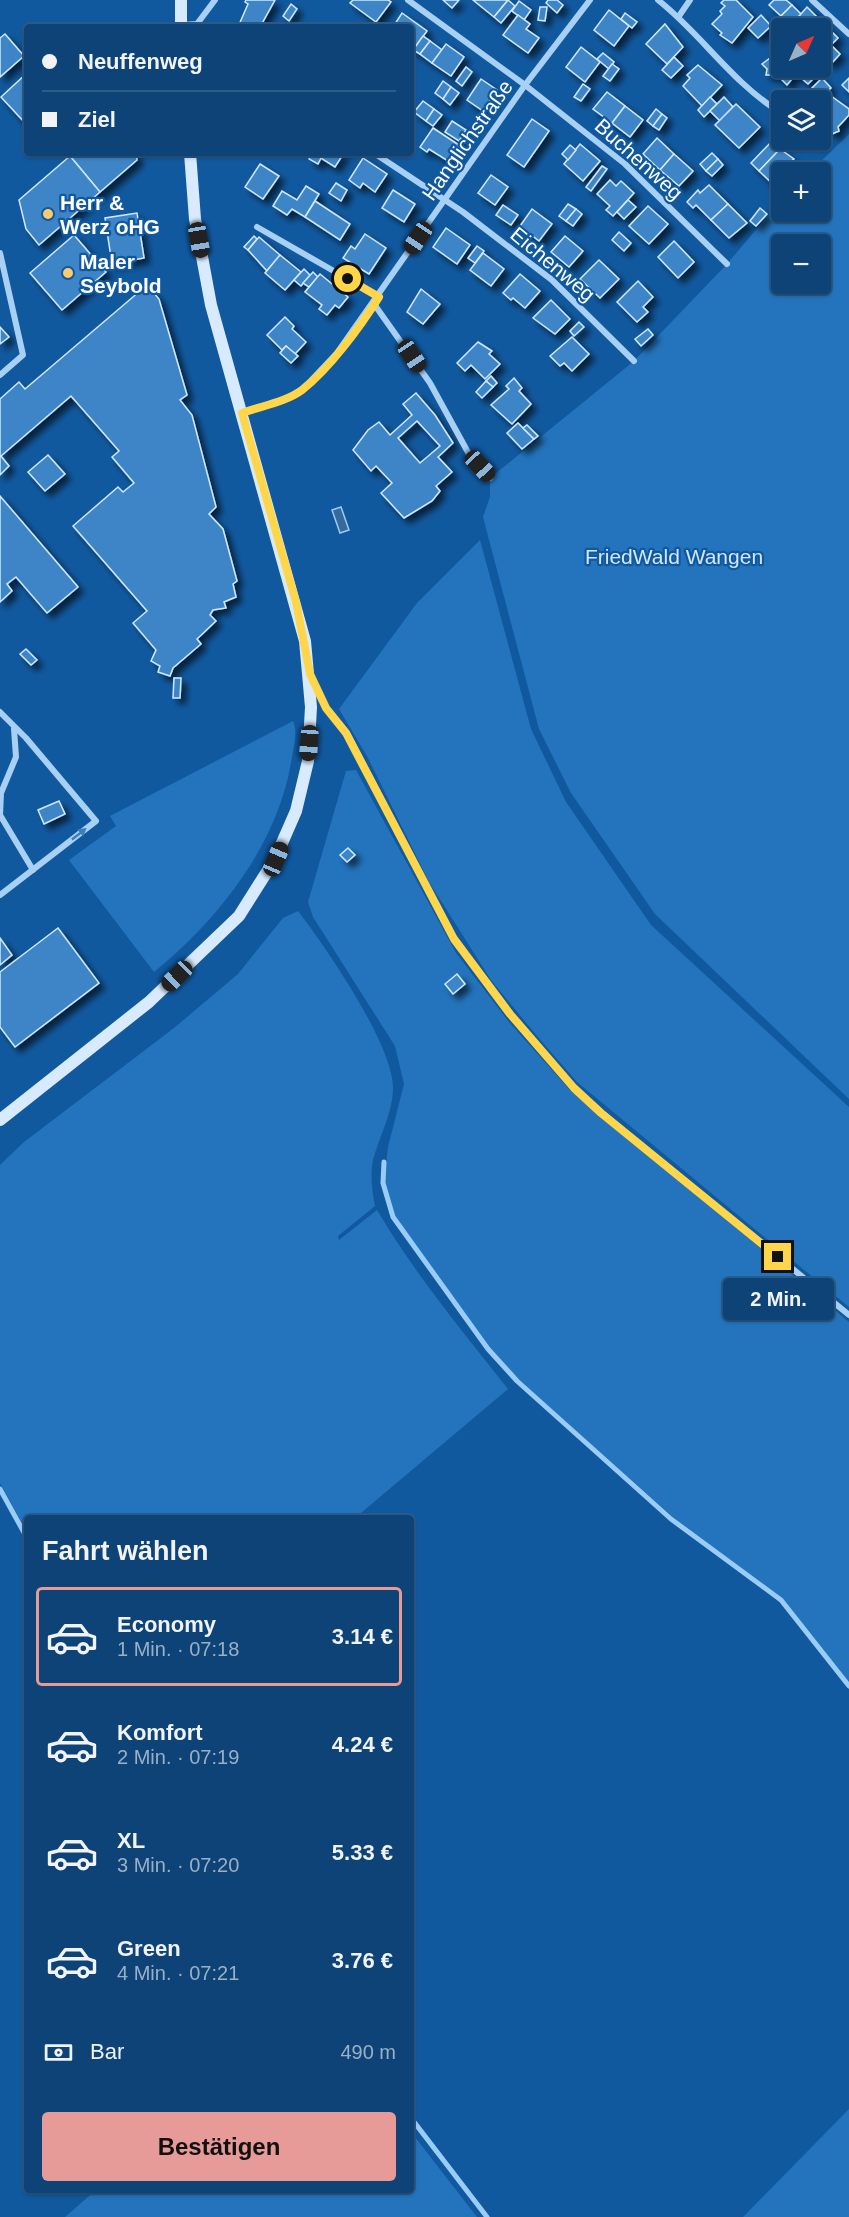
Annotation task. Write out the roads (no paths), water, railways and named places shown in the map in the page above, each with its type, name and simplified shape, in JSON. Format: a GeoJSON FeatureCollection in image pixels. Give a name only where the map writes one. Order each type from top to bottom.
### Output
{"type":"FeatureCollection","features":[{"type":"Feature","properties":{"kind":"street"},"geometry":{"type":"LineString","coordinates":[[181,0],[182,24]]}},
{"type":"Feature","properties":{"kind":"street"},"geometry":{"type":"LineString","coordinates":[[197,24],[214,0]]}},
{"type":"Feature","properties":{"kind":"street","name":"Buchenweg"},"geometry":{"type":"LineString","coordinates":[[408,0],[525,85],[625,164],[727,264]]}},
{"type":"Feature","properties":{"kind":"street","name":"Hanglichstraße"},"geometry":{"type":"LineString","coordinates":[[242,413],[288,398],[302,390],[337,353],[379,297],[525,85],[590,0]]}},
{"type":"Feature","properties":{"kind":"street"},"geometry":{"type":"LineString","coordinates":[[658,0],[679,16],[724,66],[771,105]]}},
{"type":"Feature","properties":{"kind":"street"},"geometry":{"type":"LineString","coordinates":[[679,16],[690,0]]}},
{"type":"Feature","properties":{"kind":"street"},"geometry":{"type":"LineString","coordinates":[[812,0],[849,34]]}},
{"type":"Feature","properties":{"kind":"street"},"geometry":{"type":"LineString","coordinates":[[0,1120],[149,1002],[239,916],[276,859],[296,811],[308,761],[310,674],[296,602],[211,305],[195,219],[190,156]]}},
{"type":"Feature","properties":{"kind":"street","name":"Eichenweg"},"geometry":{"type":"LineString","coordinates":[[378,156],[444,200],[552,280],[634,361]]}},
{"type":"Feature","properties":{"kind":"street"},"geometry":{"type":"LineString","coordinates":[[257,227],[379,297]]}},
{"type":"Feature","properties":{"kind":"street"},"geometry":{"type":"LineString","coordinates":[[0,253],[23,355],[0,375]]}},
{"type":"Feature","properties":{"kind":"street"},"geometry":{"type":"LineString","coordinates":[[374,304],[430,383],[470,456],[490,478]]}},
{"type":"Feature","properties":{"kind":"street"},"geometry":{"type":"LineString","coordinates":[[310,674],[326,708],[346,733],[454,939],[510,1014],[574,1088],[601,1113],[849,1315]]}},
{"type":"Feature","properties":{"kind":"street"},"geometry":{"type":"LineString","coordinates":[[0,712],[14,729],[26,738],[96,821],[0,896]]}},
{"type":"Feature","properties":{"kind":"street"},"geometry":{"type":"LineString","coordinates":[[14,729],[16,757],[1,793],[0,815],[33,870]]}},
{"type":"Feature","properties":{"kind":"waterway"},"geometry":{"type":"LineString","coordinates":[[384,1162],[383,1183],[393,1217],[488,1349],[517,1381],[671,1519],[781,1600],[849,1686]]}},
{"type":"Feature","properties":{"kind":"waterway"},"geometry":{"type":"LineString","coordinates":[[0,1489],[24,1533]]}},
{"type":"Feature","properties":{"kind":"waterway"},"geometry":{"type":"LineString","coordinates":[[414,2122],[487,2217]]}},
{"type":"Feature","properties":{"kind":"place","name":"Herr & Werz oHG"},"geometry":{"type":"Point","coordinates":[48,214]}},
{"type":"Feature","properties":{"kind":"place","name":"Maler Seybold"},"geometry":{"type":"Point","coordinates":[68,273]}},
{"type":"Feature","properties":{"kind":"park label","name":"FriedWald Wangen"},"geometry":{"type":"Point","coordinates":[674,556]}}]}
